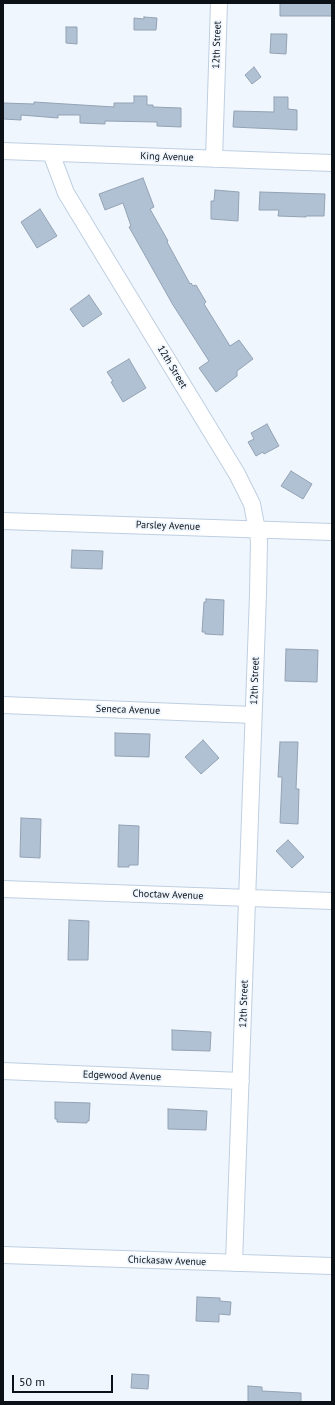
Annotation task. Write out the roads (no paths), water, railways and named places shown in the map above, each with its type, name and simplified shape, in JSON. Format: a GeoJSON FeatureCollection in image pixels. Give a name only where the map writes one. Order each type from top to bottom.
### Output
{"type":"FeatureCollection","features":[{"type":"Feature","properties":{"kind":"street","name":"12th Street"},"geometry":{"type":"LineString","coordinates":[[214,158],[219,3]]}},
{"type":"Feature","properties":{"kind":"street","name":"King Avenue"},"geometry":{"type":"LineString","coordinates":[[3,151],[332,163]]}},
{"type":"Feature","properties":{"kind":"street","name":"12th Street"},"geometry":{"type":"LineString","coordinates":[[51,153],[66,193],[237,474],[252,504],[258,530],[258,579],[234,1263]]}},
{"type":"Feature","properties":{"kind":"street","name":"Parsley Avenue"},"geometry":{"type":"LineString","coordinates":[[3,521],[332,532]]}},
{"type":"Feature","properties":{"kind":"street","name":"Seneca Avenue"},"geometry":{"type":"LineString","coordinates":[[3,705],[253,715]]}},
{"type":"Feature","properties":{"kind":"street","name":"Choctaw Avenue"},"geometry":{"type":"LineString","coordinates":[[3,889],[332,901]]}},
{"type":"Feature","properties":{"kind":"street","name":"Edgewood Avenue"},"geometry":{"type":"LineString","coordinates":[[3,1071],[241,1081]]}},
{"type":"Feature","properties":{"kind":"street","name":"Chickasaw Avenue"},"geometry":{"type":"LineString","coordinates":[[3,1255],[332,1266]]}}]}
